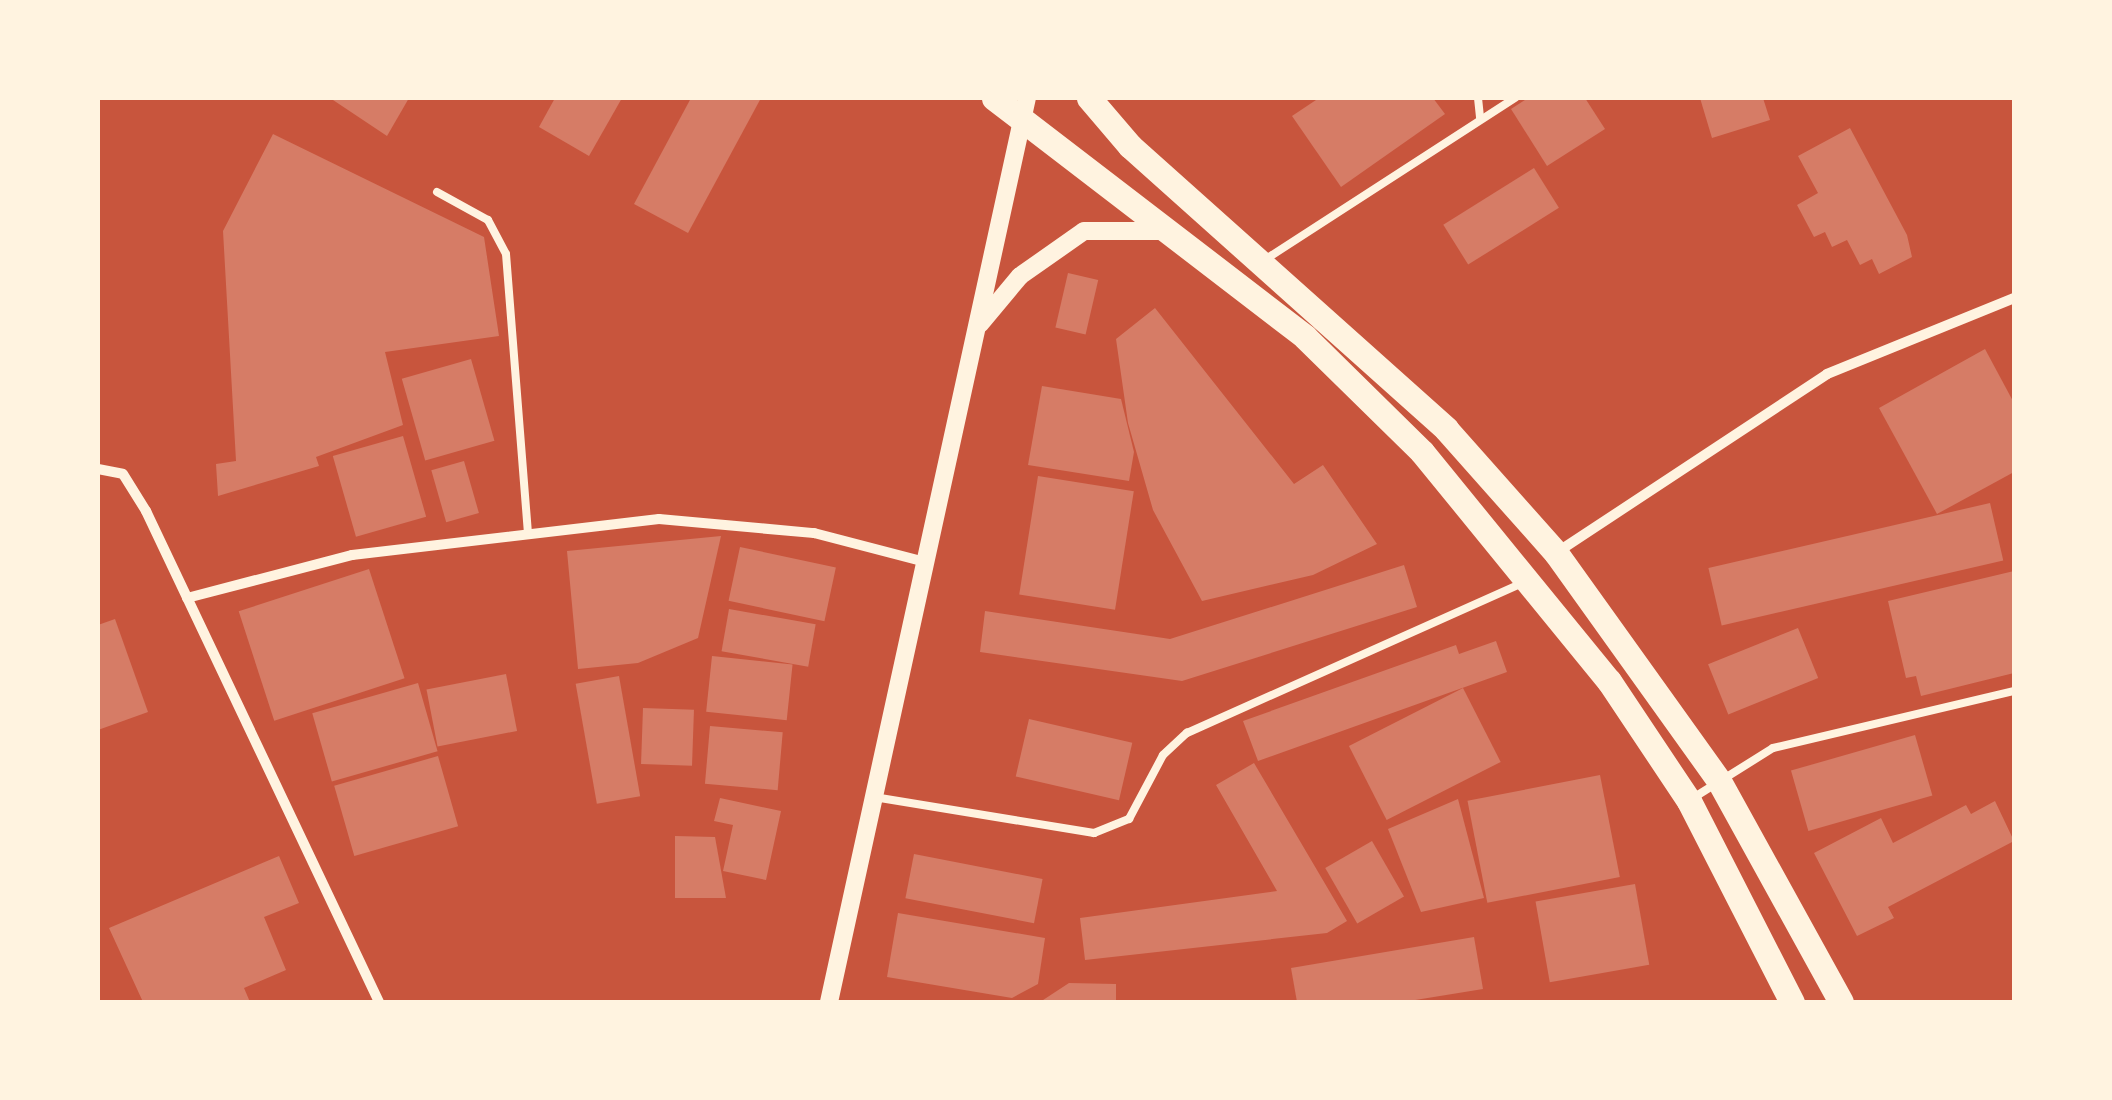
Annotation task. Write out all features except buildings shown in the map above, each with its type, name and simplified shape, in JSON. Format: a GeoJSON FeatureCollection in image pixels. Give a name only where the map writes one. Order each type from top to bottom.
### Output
{"type":"FeatureCollection","features":[{"type":"Feature","properties":{"kind":"main road"},"geometry":{"type":"LineString","coordinates":[[994,98],[1026,108],[1305,338],[1533,578],[1689,800],[1792,1002]]}},
{"type":"Feature","properties":{"kind":"main road"},"geometry":{"type":"LineString","coordinates":[[1089,98],[1130,146],[1327,314],[1556,553],[1719,781],[1841,1002]]}},
{"type":"Feature","properties":{"kind":"main road"},"geometry":{"type":"LineString","coordinates":[[1305,338],[1327,314]]}},
{"type":"Feature","properties":{"kind":"street"},"geometry":{"type":"LineString","coordinates":[[829,1002],[1026,108]]}},
{"type":"Feature","properties":{"kind":"street"},"geometry":{"type":"LineString","coordinates":[[977,328],[1020,276],[1084,232],[1141,224],[1183,239]]}},
{"type":"Feature","properties":{"kind":"street"},"geometry":{"type":"LineString","coordinates":[[1556,553],[1827,374],[2014,298]]}},
{"type":"Feature","properties":{"kind":"street"},"geometry":{"type":"LineString","coordinates":[[98,469],[123,474],[379,1002]]}},
{"type":"Feature","properties":{"kind":"street"},"geometry":{"type":"LineString","coordinates":[[186,598],[352,555],[658,519],[814,533],[926,562]]}},
{"type":"Feature","properties":{"kind":"lane"},"geometry":{"type":"LineString","coordinates":[[1478,98],[1480,118]]}},
{"type":"Feature","properties":{"kind":"lane"},"geometry":{"type":"LineString","coordinates":[[1266,260],[1516,98]]}},
{"type":"Feature","properties":{"kind":"lane"},"geometry":{"type":"LineString","coordinates":[[437,192],[488,220],[506,254],[528,532]]}},
{"type":"Feature","properties":{"kind":"lane"},"geometry":{"type":"LineString","coordinates":[[874,797],[1094,833],[1128,819],[1162,755],[1188,732],[1533,578]]}},
{"type":"Feature","properties":{"kind":"lane"},"geometry":{"type":"LineString","coordinates":[[1689,800],[1774,748],[2014,692]]}}]}
